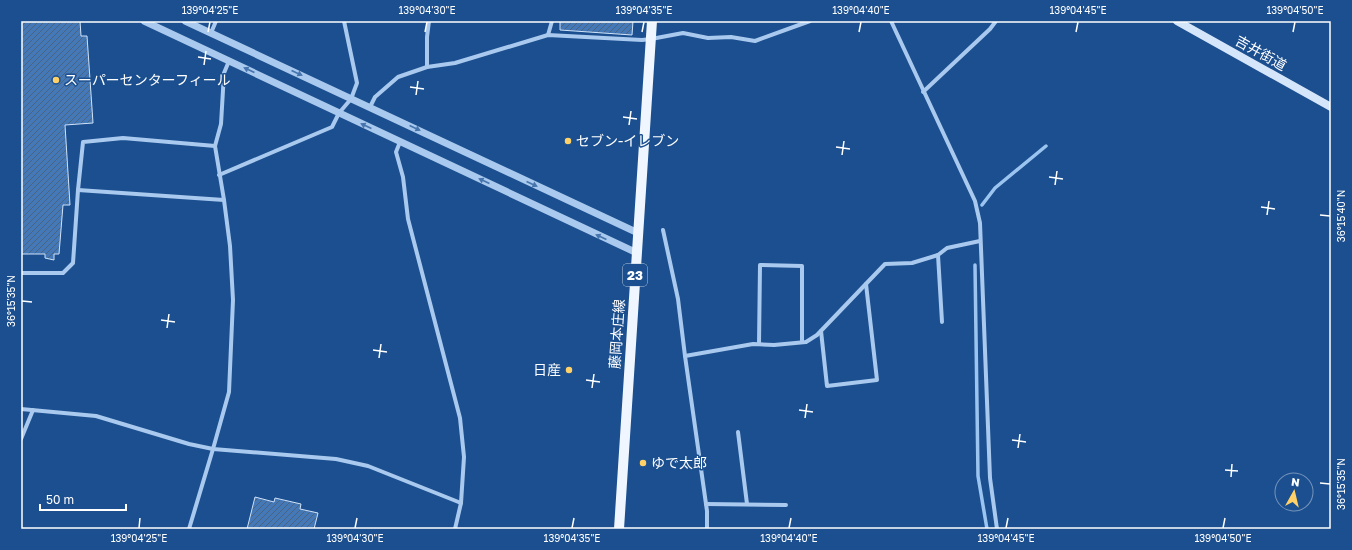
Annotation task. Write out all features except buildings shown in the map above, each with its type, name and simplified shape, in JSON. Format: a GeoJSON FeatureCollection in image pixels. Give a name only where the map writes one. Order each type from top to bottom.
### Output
{"type":"FeatureCollection","features":[{"type":"Feature","properties":{"kind":"main road","name":"藤岡本庄線"},"geometry":{"type":"LineString","coordinates":[[619,529],[652,21]]}},
{"type":"Feature","properties":{"kind":"main road","name":"吉井街道"},"geometry":{"type":"LineString","coordinates":[[1177,21],[1331,107]]}},
{"type":"Feature","properties":{"kind":"street"},"geometry":{"type":"LineString","coordinates":[[144,21],[637,253]]}},
{"type":"Feature","properties":{"kind":"street"},"geometry":{"type":"LineString","coordinates":[[186,21],[638,233]]}},
{"type":"Feature","properties":{"kind":"street"},"geometry":{"type":"LineString","coordinates":[[212,33],[216,21]]}},
{"type":"Feature","properties":{"kind":"street"},"geometry":{"type":"LineString","coordinates":[[219,175],[332,127],[339,113],[351,99],[357,83],[344,21]]}},
{"type":"Feature","properties":{"kind":"street"},"geometry":{"type":"LineString","coordinates":[[427,67],[427,37],[429,21]]}},
{"type":"Feature","properties":{"kind":"street"},"geometry":{"type":"LineString","coordinates":[[548,35],[552,21]]}},
{"type":"Feature","properties":{"kind":"street"},"geometry":{"type":"LineString","coordinates":[[370,107],[375,97],[398,77],[427,67],[455,63],[548,35],[651,39],[683,33],[708,38],[731,37],[755,41],[810,21]]}},
{"type":"Feature","properties":{"kind":"street"},"geometry":{"type":"LineString","coordinates":[[891,21],[906,50],[923,92],[975,201],[980,223],[990,478],[997,529]]}},
{"type":"Feature","properties":{"kind":"street"},"geometry":{"type":"LineString","coordinates":[[923,92],[990,29],[996,21]]}},
{"type":"Feature","properties":{"kind":"street"},"geometry":{"type":"LineString","coordinates":[[189,529],[229,392],[233,308],[230,246],[215,146],[221,124],[224,73],[229,61]]}},
{"type":"Feature","properties":{"kind":"street"},"geometry":{"type":"LineString","coordinates":[[21,273],[63,273],[73,263],[83,142],[123,138],[215,146]]}},
{"type":"Feature","properties":{"kind":"street"},"geometry":{"type":"LineString","coordinates":[[400,142],[396,152],[403,177],[408,219],[460,418],[464,457],[461,503],[455,529]]}},
{"type":"Feature","properties":{"kind":"street"},"geometry":{"type":"LineString","coordinates":[[78,190],[224,200]]}},
{"type":"Feature","properties":{"kind":"street"},"geometry":{"type":"LineString","coordinates":[[663,230],[678,299],[706,504],[706,529]]}},
{"type":"Feature","properties":{"kind":"street"},"geometry":{"type":"LineString","coordinates":[[685,356],[740,345],[774,345],[806,342],[817,335],[885,264],[912,263],[938,255],[947,248],[980,241]]}},
{"type":"Feature","properties":{"kind":"street"},"geometry":{"type":"LineString","coordinates":[[938,255],[942,322]]}},
{"type":"Feature","properties":{"kind":"street"},"geometry":{"type":"LineString","coordinates":[[759,344],[760,265],[802,266],[802,342]]}},
{"type":"Feature","properties":{"kind":"street"},"geometry":{"type":"LineString","coordinates":[[821,330],[827,386],[877,380],[866,284]]}},
{"type":"Feature","properties":{"kind":"street"},"geometry":{"type":"LineString","coordinates":[[21,409],[96,416],[189,444],[213,449],[336,459],[368,466],[461,503]]}},
{"type":"Feature","properties":{"kind":"street"},"geometry":{"type":"LineString","coordinates":[[21,439],[33,410]]}},
{"type":"Feature","properties":{"kind":"street"},"geometry":{"type":"LineString","coordinates":[[738,432],[747,504]]}},
{"type":"Feature","properties":{"kind":"street"},"geometry":{"type":"LineString","coordinates":[[706,504],[786,505]]}},
{"type":"Feature","properties":{"kind":"waterway"},"geometry":{"type":"LineString","coordinates":[[982,205],[995,188],[1046,146]]}},
{"type":"Feature","properties":{"kind":"waterway"},"geometry":{"type":"LineString","coordinates":[[975,265],[978,476],[987,529]]}},
{"type":"Feature","properties":{"kind":"place","name":"スーパーセンターフィール"},"geometry":{"type":"Point","coordinates":[56,80]}},
{"type":"Feature","properties":{"kind":"place","name":"セブン-イレブン"},"geometry":{"type":"Point","coordinates":[568,141]}},
{"type":"Feature","properties":{"kind":"place","name":"日産"},"geometry":{"type":"Point","coordinates":[569,370]}},
{"type":"Feature","properties":{"kind":"place","name":"ゆで太郎"},"geometry":{"type":"Point","coordinates":[643,463]}}]}
